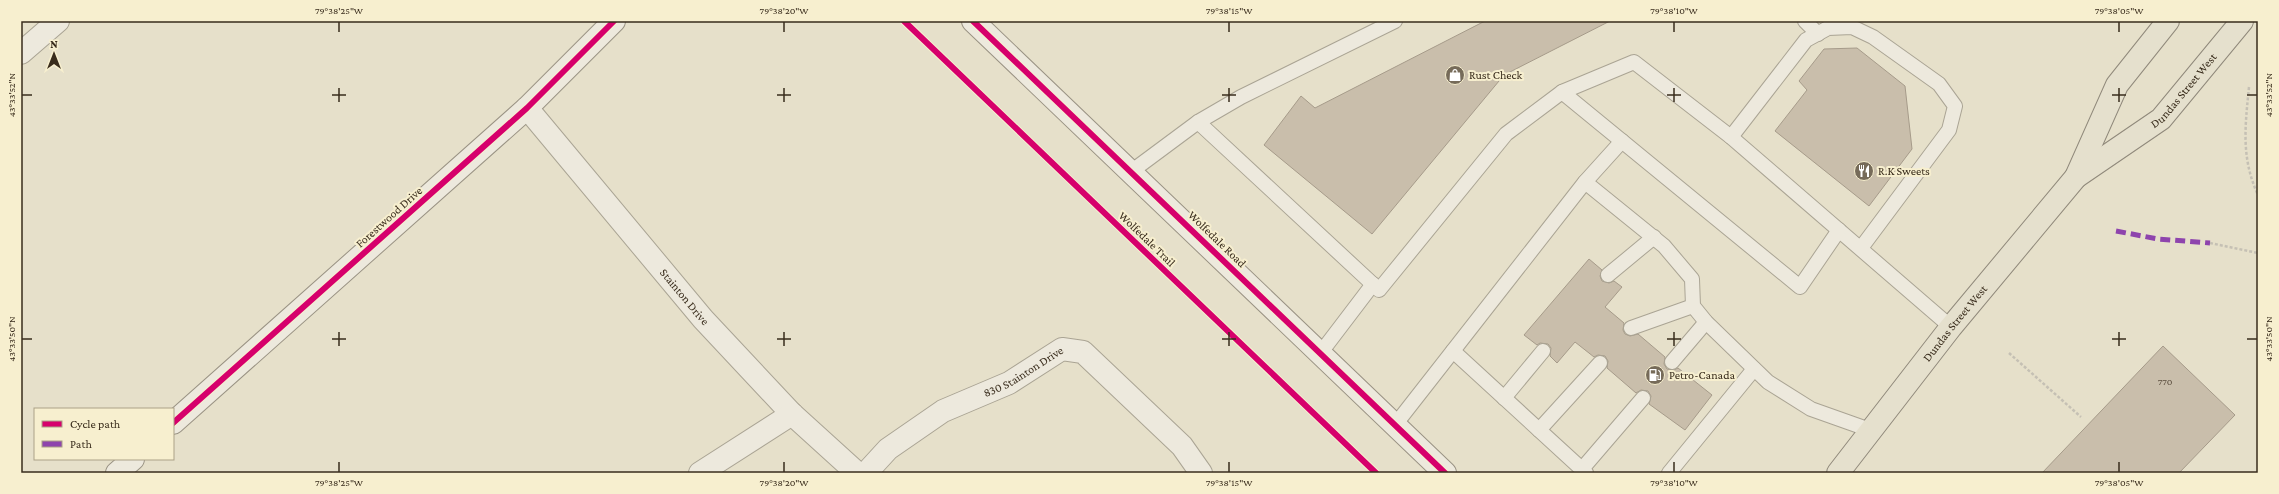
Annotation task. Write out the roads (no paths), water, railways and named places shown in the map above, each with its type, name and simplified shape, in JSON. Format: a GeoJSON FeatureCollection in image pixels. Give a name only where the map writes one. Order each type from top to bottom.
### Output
{"type":"FeatureCollection","features":[{"type":"Feature","properties":{"kind":"main road","name":"Dundas Street West"},"geometry":{"type":"LineString","coordinates":[[1838,473],[1873,430],[1951,327],[2076,177],[2117,85],[2168,21]]}},
{"type":"Feature","properties":{"kind":"main road","name":"Dundas Street West"},"geometry":{"type":"LineString","coordinates":[[2076,177],[2161,120],[2242,21]]}},
{"type":"Feature","properties":{"kind":"street"},"geometry":{"type":"LineString","coordinates":[[21,53],[58,21]]}},
{"type":"Feature","properties":{"kind":"street","name":"Forestwood Drive"},"geometry":{"type":"LineString","coordinates":[[174,422],[527,108],[614,21]]}},
{"type":"Feature","properties":{"kind":"street","name":"Wolfedale Road"},"geometry":{"type":"LineString","coordinates":[[973,21],[1132,171],[1319,355],[1445,473]]}},
{"type":"Feature","properties":{"kind":"street","name":"Stainton Drive"},"geometry":{"type":"LineString","coordinates":[[527,108],[703,319],[792,414],[857,473]]}},
{"type":"Feature","properties":{"kind":"street","name":"830 Stainton Drive"},"geometry":{"type":"LineString","coordinates":[[866,473],[888,449],[943,411],[1009,383],[1062,350],[1083,352],[1182,446],[1202,473]]}},
{"type":"Feature","properties":{"kind":"street"},"geometry":{"type":"LineString","coordinates":[[700,473],[792,414]]}},
{"type":"Feature","properties":{"kind":"street"},"geometry":{"type":"LineString","coordinates":[[117,473],[132,460]]}},
{"type":"Feature","properties":{"kind":"lane"},"geometry":{"type":"LineString","coordinates":[[1132,171],[1198,122],[1241,97],[1395,21]]}},
{"type":"Feature","properties":{"kind":"lane"},"geometry":{"type":"LineString","coordinates":[[1805,21],[1818,34]]}},
{"type":"Feature","properties":{"kind":"lane"},"geometry":{"type":"LineString","coordinates":[[1731,137],[1806,40],[1828,28],[1852,27],[1873,37],[1939,84],[1955,106],[1949,130],[1861,248]]}},
{"type":"Feature","properties":{"kind":"lane"},"geometry":{"type":"LineString","coordinates":[[1198,122],[1379,290],[1506,134],[1562,92],[1634,62],[1731,137],[1951,327]]}},
{"type":"Feature","properties":{"kind":"lane"},"geometry":{"type":"LineString","coordinates":[[1562,92],[1800,287],[1839,230]]}},
{"type":"Feature","properties":{"kind":"lane"},"geometry":{"type":"LineString","coordinates":[[1395,425],[1585,182],[1622,142]]}},
{"type":"Feature","properties":{"kind":"lane"},"geometry":{"type":"LineString","coordinates":[[1585,182],[1654,237],[1692,278],[1693,306],[1706,322],[1768,382],[1810,409],[1873,430]]}},
{"type":"Feature","properties":{"kind":"lane"},"geometry":{"type":"LineString","coordinates":[[1608,275],[1654,237]]}},
{"type":"Feature","properties":{"kind":"lane"},"geometry":{"type":"LineString","coordinates":[[1319,355],[1372,284]]}},
{"type":"Feature","properties":{"kind":"lane"},"geometry":{"type":"LineString","coordinates":[[1631,328],[1693,306]]}},
{"type":"Feature","properties":{"kind":"lane"},"geometry":{"type":"LineString","coordinates":[[1672,362],[1706,322]]}},
{"type":"Feature","properties":{"kind":"lane"},"geometry":{"type":"LineString","coordinates":[[1453,351],[1584,471],[1643,398]]}},
{"type":"Feature","properties":{"kind":"lane"},"geometry":{"type":"LineString","coordinates":[[1504,398],[1543,351]]}},
{"type":"Feature","properties":{"kind":"lane"},"geometry":{"type":"LineString","coordinates":[[1538,430],[1600,363]]}},
{"type":"Feature","properties":{"kind":"lane"},"geometry":{"type":"LineString","coordinates":[[1669,473],[1754,369]]}},
{"type":"Feature","properties":{"kind":"place","name":"Rust Check"},"geometry":{"type":"Point","coordinates":[1455,75]}},
{"type":"Feature","properties":{"kind":"place","name":"R.K Sweets"},"geometry":{"type":"Point","coordinates":[1864,171]}},
{"type":"Feature","properties":{"kind":"place","name":"Petro-Canada"},"geometry":{"type":"Point","coordinates":[1655,375]}}]}
